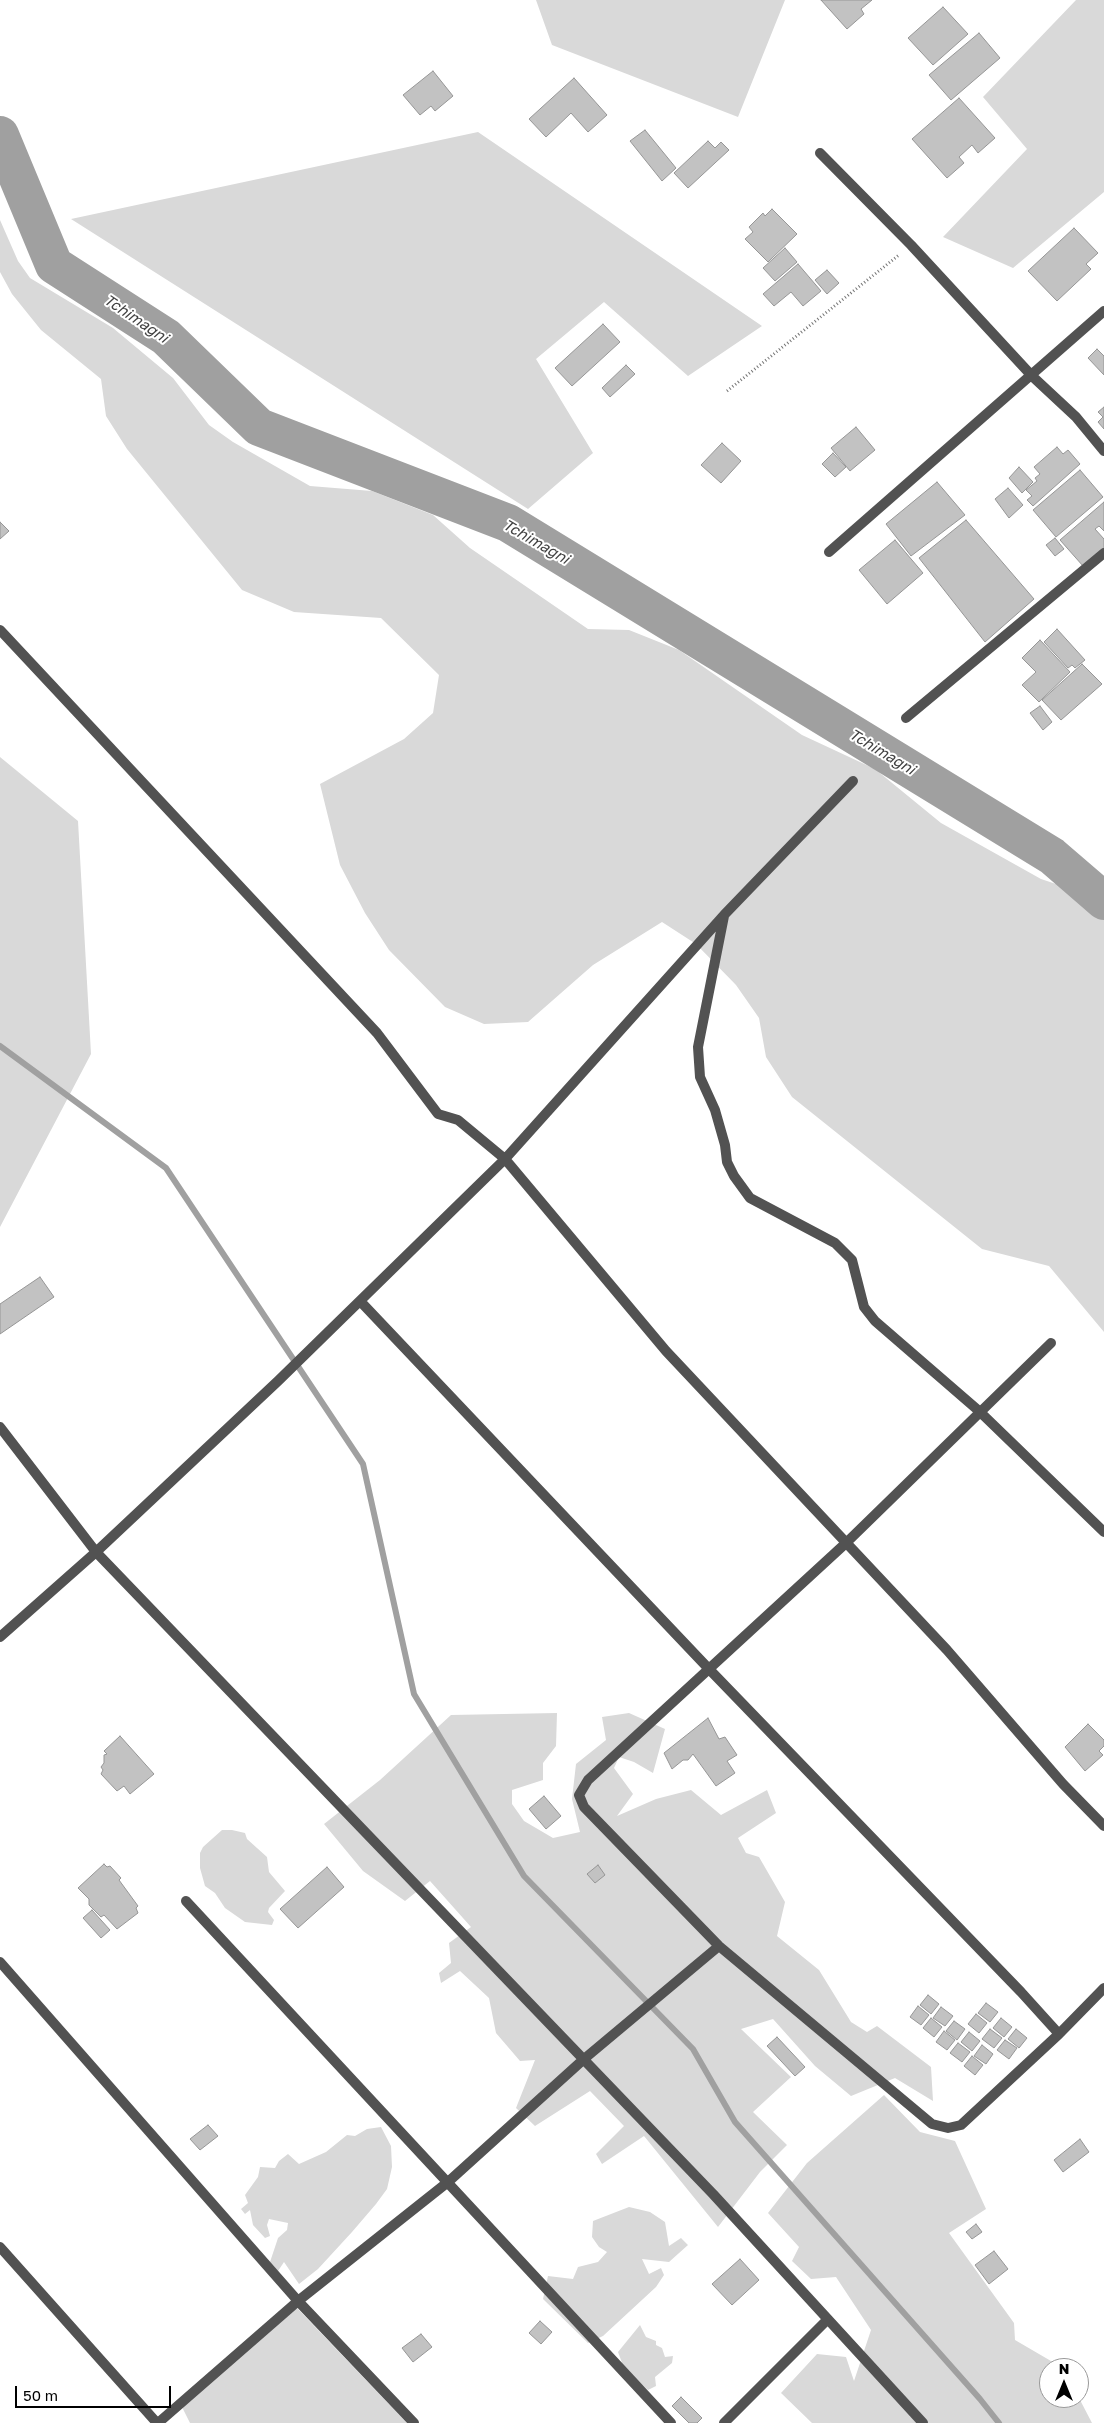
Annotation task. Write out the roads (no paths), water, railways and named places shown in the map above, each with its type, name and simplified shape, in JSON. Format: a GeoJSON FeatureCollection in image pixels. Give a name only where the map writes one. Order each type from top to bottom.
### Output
{"type":"FeatureCollection","features":[{"type":"Feature","properties":{"kind":"street"},"geometry":{"type":"LineString","coordinates":[[820,153],[911,245],[1032,376],[1076,417],[1104,451]]}},
{"type":"Feature","properties":{"kind":"street"},"geometry":{"type":"LineString","coordinates":[[829,552],[1104,311]]}},
{"type":"Feature","properties":{"kind":"street"},"geometry":{"type":"LineString","coordinates":[[906,718],[1104,554]]}},
{"type":"Feature","properties":{"kind":"street"},"geometry":{"type":"LineString","coordinates":[[0,630],[377,1033],[438,1114],[458,1120],[505,1159],[666,1351],[947,1650],[1064,1784],[1104,1826]]}},
{"type":"Feature","properties":{"kind":"street"},"geometry":{"type":"LineString","coordinates":[[0,1637],[96,1552],[360,1301],[505,1159],[724,915],[853,781]]}},
{"type":"Feature","properties":{"kind":"street"},"geometry":{"type":"LineString","coordinates":[[724,915],[698,1047],[700,1077],[715,1110],[727,1162],[734,1176],[750,1198],[835,1243],[852,1260],[864,1307],[875,1321],[979,1411],[1104,1532]]}},
{"type":"Feature","properties":{"kind":"street"},"geometry":{"type":"LineString","coordinates":[[360,1301],[1059,2034]]}},
{"type":"Feature","properties":{"kind":"street"},"geometry":{"type":"LineString","coordinates":[[1051,1343],[979,1411],[846,1543],[588,1780],[579,1796],[584,1806],[719,1946],[932,2124],[948,2128],[961,2125],[1059,2034],[1104,1988]]}},
{"type":"Feature","properties":{"kind":"street"},"geometry":{"type":"LineString","coordinates":[[0,1427],[96,1552],[713,2194],[923,2423]]}},
{"type":"Feature","properties":{"kind":"street"},"geometry":{"type":"LineString","coordinates":[[186,1901],[671,2423]]}},
{"type":"Feature","properties":{"kind":"street"},"geometry":{"type":"LineString","coordinates":[[0,2247],[157,2423],[298,2301],[448,2182],[584,2059],[719,1946]]}},
{"type":"Feature","properties":{"kind":"street"},"geometry":{"type":"LineString","coordinates":[[0,1962],[298,2301],[414,2423]]}},
{"type":"Feature","properties":{"kind":"street"},"geometry":{"type":"LineString","coordinates":[[724,2423],[827,2320]]}},
{"type":"Feature","properties":{"kind":"waterway","name":"Tchimagni"},"geometry":{"type":"LineString","coordinates":[[0,135],[54,265],[166,337],[259,427],[508,523],[1052,856],[1104,901]]}},
{"type":"Feature","properties":{"kind":"waterway"},"geometry":{"type":"LineString","coordinates":[[0,1046],[166,1168],[363,1464],[414,1694],[524,1876],[693,2049],[735,2122],[980,2399],[999,2423]]}}]}
